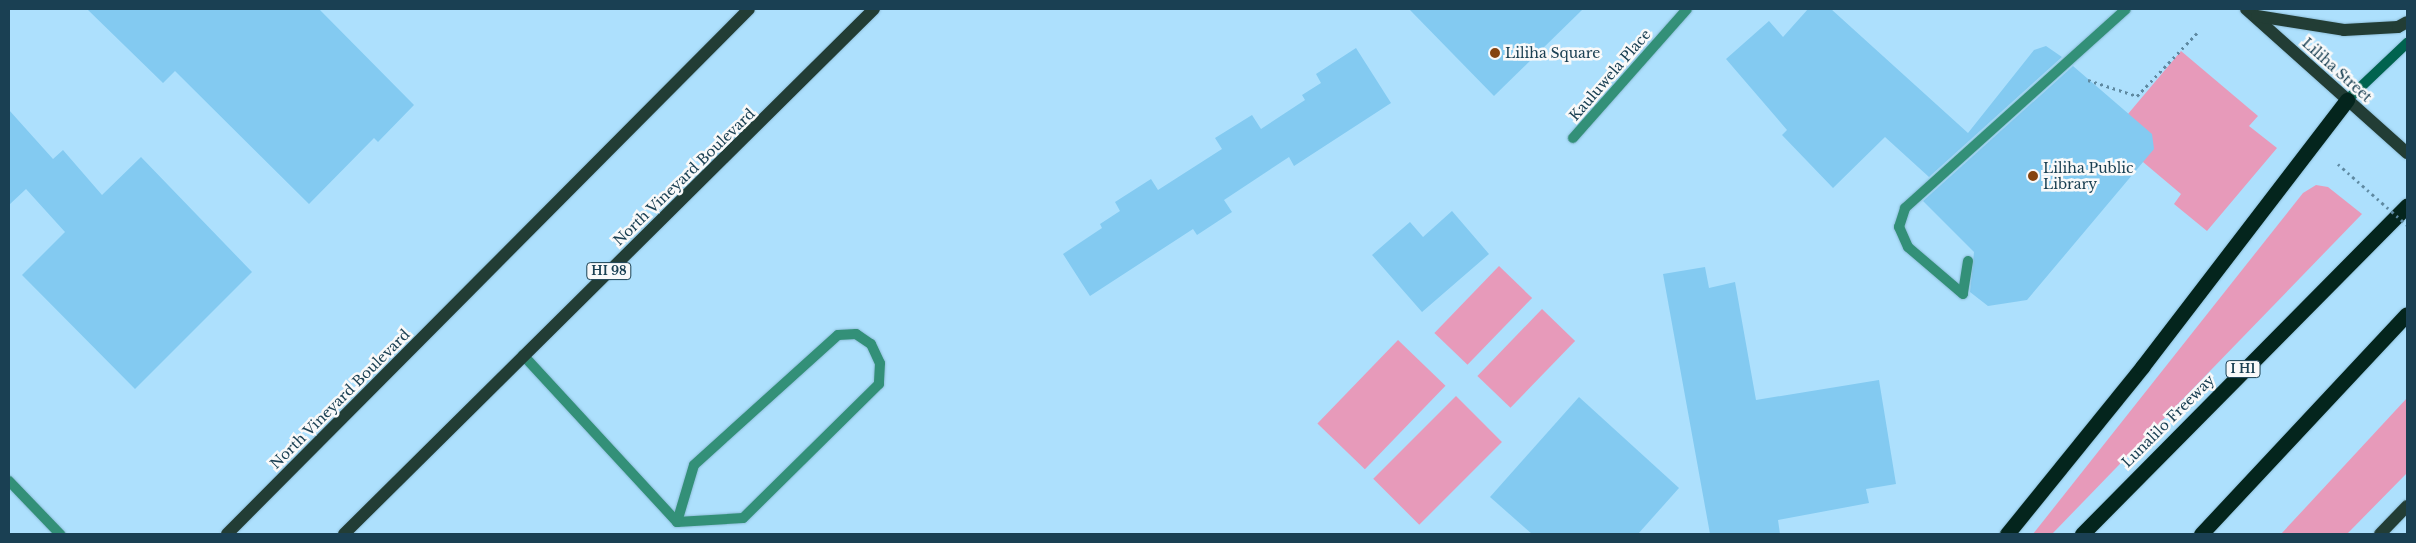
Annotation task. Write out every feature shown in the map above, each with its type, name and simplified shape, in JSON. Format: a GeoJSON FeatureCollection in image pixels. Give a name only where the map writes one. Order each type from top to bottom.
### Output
{"type":"FeatureCollection","features":[{"type":"Feature","properties":{"kind":"highway"},"geometry":{"type":"LineString","coordinates":[[2006,534],[2148,359],[2347,100]]}},
{"type":"Feature","properties":{"kind":"highway","name":"Lunalilo Freeway"},"geometry":{"type":"LineString","coordinates":[[2082,534],[2407,206]]}},
{"type":"Feature","properties":{"kind":"highway"},"geometry":{"type":"LineString","coordinates":[[2201,534],[2407,314]]}},
{"type":"Feature","properties":{"kind":"highway"},"geometry":{"type":"LineString","coordinates":[[2207,534],[2271,458]]}},
{"type":"Feature","properties":{"kind":"main road","name":"North Vineyard Boulevard"},"geometry":{"type":"LineString","coordinates":[[227,534],[749,9]]}},
{"type":"Feature","properties":{"kind":"main road","name":"North Vineyard Boulevard"},"geometry":{"type":"LineString","coordinates":[[344,534],[874,9]]}},
{"type":"Feature","properties":{"kind":"main road"},"geometry":{"type":"LineString","coordinates":[[2250,12],[2344,30],[2398,27],[2407,22]]}},
{"type":"Feature","properties":{"kind":"main road","name":"Liliha Street"},"geometry":{"type":"LineString","coordinates":[[2250,12],[2407,152]]}},
{"type":"Feature","properties":{"kind":"main road"},"geometry":{"type":"LineString","coordinates":[[2347,100],[2407,43]]}},
{"type":"Feature","properties":{"kind":"main road"},"geometry":{"type":"LineString","coordinates":[[2380,534],[2407,506]]}},
{"type":"Feature","properties":{"kind":"street","name":"Kauluwela Place"},"geometry":{"type":"LineString","coordinates":[[1574,138],[1688,9]]}},
{"type":"Feature","properties":{"kind":"street"},"geometry":{"type":"LineString","coordinates":[[1968,261],[1963,294],[1908,248],[1899,228],[1905,208],[2126,9]]}},
{"type":"Feature","properties":{"kind":"street"},"geometry":{"type":"LineString","coordinates":[[856,334],[871,344],[880,363],[879,384],[743,518],[677,522],[694,465],[838,335],[856,334]]}},
{"type":"Feature","properties":{"kind":"street"},"geometry":{"type":"LineString","coordinates":[[523,355],[677,522]]}},
{"type":"Feature","properties":{"kind":"street"},"geometry":{"type":"LineString","coordinates":[[9,481],[60,534]]}},
{"type":"Feature","properties":{"kind":"path"},"geometry":{"type":"LineString","coordinates":[[2088,80],[2137,96],[2197,33]]}},
{"type":"Feature","properties":{"kind":"path"},"geometry":{"type":"LineString","coordinates":[[2338,164],[2407,225]]}},
{"type":"Feature","properties":{"kind":"shaded area"},"geometry":{"type":"Polygon","coordinates":[[[2181,51],[2258,116],[2249,126],[2277,148],[2207,231],[2174,204],[2181,194],[2124,146],[2117,127],[2181,51]]]}},
{"type":"Feature","properties":{"kind":"shaded area"},"geometry":{"type":"Polygon","coordinates":[[[2316,185],[2328,187],[2362,214],[2052,534],[2033,534],[2303,193],[2316,185]]]}},
{"type":"Feature","properties":{"kind":"shaded area"},"geometry":{"type":"Polygon","coordinates":[[[1499,266],[1532,298],[1467,365],[1434,333],[1499,266]]]}},
{"type":"Feature","properties":{"kind":"shaded area"},"geometry":{"type":"Polygon","coordinates":[[[1542,309],[1575,341],[1510,408],[1477,376],[1542,309]]]}},
{"type":"Feature","properties":{"kind":"shaded area"},"geometry":{"type":"Polygon","coordinates":[[[1398,340],[1445,386],[1365,469],[1317,423],[1398,340]]]}},
{"type":"Feature","properties":{"kind":"shaded area"},"geometry":{"type":"Polygon","coordinates":[[[1456,396],[1502,442],[1419,525],[1373,479],[1456,396]]]}},
{"type":"Feature","properties":{"kind":"shaded area"},"geometry":{"type":"Polygon","coordinates":[[[2407,398],[2407,473],[2347,534],[2281,534],[2407,398]]]}},
{"type":"Feature","properties":{"kind":"building"},"geometry":{"type":"Polygon","coordinates":[[[87,9],[319,9],[414,105],[378,142],[374,138],[309,204],[175,71],[163,83],[87,9]]]}},
{"type":"Feature","properties":{"kind":"building","name":"Liliha Square"},"geometry":{"type":"Polygon","coordinates":[[[1409,9],[1583,9],[1494,96],[1409,9]]]}},
{"type":"Feature","properties":{"kind":"building"},"geometry":{"type":"Polygon","coordinates":[[[1808,9],[1831,9],[1968,133],[2034,50],[2046,46],[2062,57],[1929,177],[1885,137],[1833,188],[1782,135],[1787,130],[1726,59],[1769,21],[1783,37],[1808,9]]]}},
{"type":"Feature","properties":{"kind":"building"},"geometry":{"type":"Polygon","coordinates":[[[1356,48],[1391,103],[1294,166],[1289,157],[1224,200],[1232,212],[1197,235],[1193,229],[1090,296],[1063,254],[1102,228],[1100,224],[1120,211],[1115,202],[1151,179],[1158,190],[1222,149],[1215,138],[1252,115],[1261,129],[1305,100],[1302,95],[1321,83],[1316,74],[1356,48]]]}},
{"type":"Feature","properties":{"kind":"building","name":"Liliha Public Library"},"geometry":{"type":"Polygon","coordinates":[[[2073,66],[2152,134],[2154,149],[2027,300],[1988,306],[1970,292],[1974,252],[1923,201],[2073,66]]]}},
{"type":"Feature","properties":{"kind":"building"},"geometry":{"type":"Polygon","coordinates":[[[9,110],[53,159],[63,150],[102,195],[141,157],[252,272],[135,389],[22,275],[65,232],[26,189],[9,205],[9,110]]]}},
{"type":"Feature","properties":{"kind":"building"},"geometry":{"type":"Polygon","coordinates":[[[1452,211],[1489,254],[1422,312],[1372,255],[1410,222],[1423,237],[1452,211]]]}},
{"type":"Feature","properties":{"kind":"building"},"geometry":{"type":"Polygon","coordinates":[[[1705,267],[1709,288],[1735,282],[1756,400],[1879,380],[1896,484],[1866,489],[1869,503],[1778,520],[1780,534],[1710,534],[1663,274],[1705,267]]]}},
{"type":"Feature","properties":{"kind":"building"},"geometry":{"type":"Polygon","coordinates":[[[1579,397],[1679,488],[1638,534],[1532,534],[1490,497],[1579,397]]]}},
{"type":"Feature","properties":{"kind":"place","name":"Liliha Square"},"geometry":{"type":"Point","coordinates":[1495,53]}},
{"type":"Feature","properties":{"kind":"place","name":"Liliha Public Library"},"geometry":{"type":"Point","coordinates":[2033,176]}}]}
